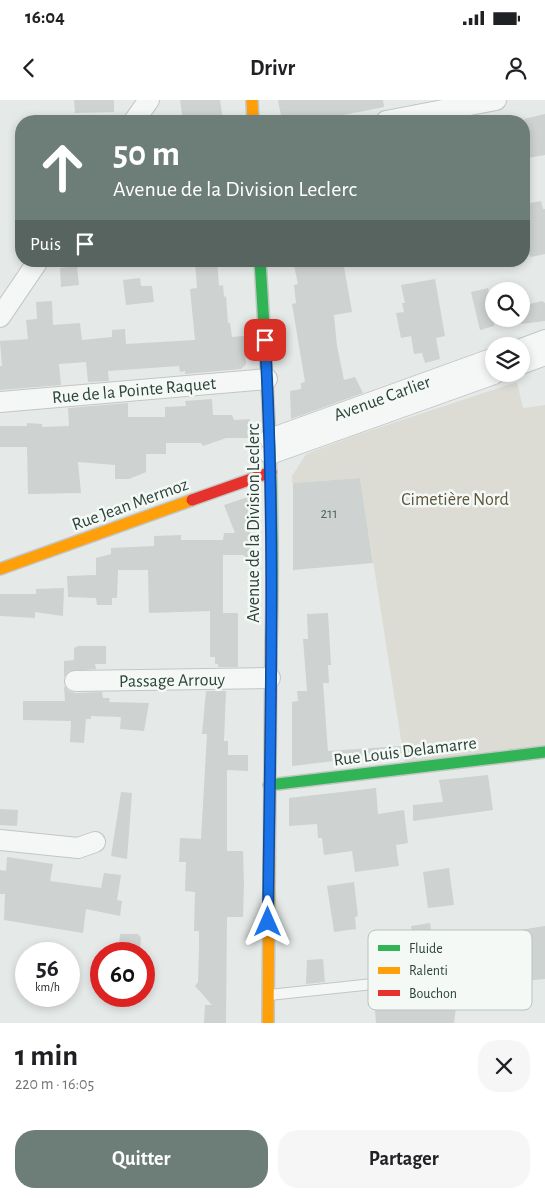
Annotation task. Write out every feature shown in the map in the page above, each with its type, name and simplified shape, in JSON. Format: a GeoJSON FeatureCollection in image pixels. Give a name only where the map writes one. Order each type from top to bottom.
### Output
{"type":"FeatureCollection","features":[{"type":"Feature","properties":{"kind":"main road"},"geometry":{"type":"LineString","coordinates":[[252,100],[253,115]]}},
{"type":"Feature","properties":{"kind":"main road","name":"Avenue de la Division Leclerc"},"geometry":{"type":"LineString","coordinates":[[260,267],[271,455],[273,575],[270,678],[268,1023]]}},
{"type":"Feature","properties":{"kind":"main road","name":"Rue Jean Mermoz"},"geometry":{"type":"LineString","coordinates":[[0,569],[271,455]]}},
{"type":"Feature","properties":{"kind":"main road","name":"Rue Louis Delamarre"},"geometry":{"type":"LineString","coordinates":[[269,785],[545,752]]}},
{"type":"Feature","properties":{"kind":"street"},"geometry":{"type":"LineString","coordinates":[[138,115],[149,100]]}},
{"type":"Feature","properties":{"kind":"street"},"geometry":{"type":"LineString","coordinates":[[417,115],[496,100]]}},
{"type":"Feature","properties":{"kind":"street"},"geometry":{"type":"LineString","coordinates":[[0,317],[34,267]]}},
{"type":"Feature","properties":{"kind":"street"},"geometry":{"type":"LineString","coordinates":[[530,346],[545,340]]}},
{"type":"Feature","properties":{"kind":"street"},"geometry":{"type":"LineString","coordinates":[[530,361],[545,355]]}},
{"type":"Feature","properties":{"kind":"street","name":"Avenue Carlier"},"geometry":{"type":"LineString","coordinates":[[271,455],[485,362]]}},
{"type":"Feature","properties":{"kind":"street","name":"Avenue Carlier"},"geometry":{"type":"LineString","coordinates":[[271,455],[485,377]]}},
{"type":"Feature","properties":{"kind":"street","name":"Rue de la Pointe Raquet"},"geometry":{"type":"LineString","coordinates":[[0,402],[267,379]]}},
{"type":"Feature","properties":{"kind":"street","name":"Passage Arrouy"},"geometry":{"type":"LineString","coordinates":[[75,681],[270,678]]}},
{"type":"Feature","properties":{"kind":"street"},"geometry":{"type":"LineString","coordinates":[[0,840],[78,848],[95,842]]}},
{"type":"Feature","properties":{"kind":"lane"},"geometry":{"type":"LineString","coordinates":[[268,995],[368,985]]}},
{"type":"Feature","properties":{"kind":"green space","name":"Cimetière Nord"},"geometry":{"type":"Polygon","coordinates":[[[517,382],[523,408],[545,405],[545,746],[405,765],[360,478],[292,483],[292,476],[306,454],[354,436],[517,382]]]}},
{"type":"Feature","properties":{"kind":"building"},"geometry":{"type":"Polygon","coordinates":[[[74,100],[114,100],[114,112],[75,113],[74,100]]]}},
{"type":"Feature","properties":{"kind":"building"},"geometry":{"type":"Polygon","coordinates":[[[180,100],[220,100],[222,115],[182,115],[180,100]]]}},
{"type":"Feature","properties":{"kind":"building"},"geometry":{"type":"Polygon","coordinates":[[[278,100],[383,100],[384,107],[343,115],[281,115],[278,100]]]}},
{"type":"Feature","properties":{"kind":"building"},"geometry":{"type":"Polygon","coordinates":[[[545,114],[545,155],[530,158],[530,118],[545,114]]]}},
{"type":"Feature","properties":{"kind":"building"},"geometry":{"type":"Polygon","coordinates":[[[541,201],[543,209],[545,209],[545,254],[530,257],[530,203],[541,201]]]}},
{"type":"Feature","properties":{"kind":"building"},"geometry":{"type":"Polygon","coordinates":[[[77,267],[79,285],[61,287],[60,268],[77,267]]]}},
{"type":"Feature","properties":{"kind":"building"},"geometry":{"type":"Polygon","coordinates":[[[195,267],[217,267],[219,286],[223,285],[224,297],[226,296],[228,323],[230,323],[232,337],[244,336],[246,364],[241,369],[185,374],[185,371],[180,372],[179,366],[108,371],[109,381],[88,382],[86,362],[59,364],[61,385],[0,390],[0,366],[2,366],[0,341],[28,339],[26,320],[37,319],[36,302],[52,301],[53,325],[80,323],[82,340],[112,337],[112,330],[125,329],[126,344],[195,340],[190,289],[197,288],[195,267]]]}},
{"type":"Feature","properties":{"kind":"building"},"geometry":{"type":"Polygon","coordinates":[[[294,267],[344,267],[352,312],[334,315],[337,346],[344,380],[355,377],[363,393],[291,419],[290,391],[301,389],[301,383],[305,382],[292,304],[296,303],[294,285],[298,284],[294,267]]]}},
{"type":"Feature","properties":{"kind":"building"},"geometry":{"type":"Polygon","coordinates":[[[140,278],[141,286],[152,286],[154,302],[126,305],[123,280],[140,278]]]}},
{"type":"Feature","properties":{"kind":"building"},"geometry":{"type":"Polygon","coordinates":[[[435,279],[445,336],[436,338],[440,359],[425,363],[422,353],[414,354],[411,336],[401,338],[396,313],[404,312],[402,303],[405,303],[401,285],[435,279]]]}},
{"type":"Feature","properties":{"kind":"building"},"geometry":{"type":"Polygon","coordinates":[[[485,289],[485,327],[490,327],[480,330],[471,292],[485,289]]]}},
{"type":"Feature","properties":{"kind":"building"},"geometry":{"type":"Polygon","coordinates":[[[542,301],[545,303],[545,321],[530,323],[530,304],[542,301]]]}},
{"type":"Feature","properties":{"kind":"building"},"geometry":{"type":"Polygon","coordinates":[[[212,399],[213,415],[232,415],[234,420],[250,419],[251,438],[226,438],[203,446],[201,443],[166,443],[166,454],[146,454],[146,472],[129,479],[115,479],[115,465],[78,462],[81,493],[28,494],[27,447],[0,447],[0,426],[27,426],[27,423],[42,424],[42,427],[69,426],[68,408],[128,403],[128,417],[165,417],[165,407],[186,406],[185,401],[212,399]]]}},
{"type":"Feature","properties":{"kind":"building"},"geometry":{"type":"Polygon","coordinates":[[[360,478],[373,563],[293,570],[293,483],[360,478]]]}},
{"type":"Feature","properties":{"kind":"building"},"geometry":{"type":"Polygon","coordinates":[[[250,498],[250,567],[244,555],[223,555],[223,613],[238,613],[238,667],[218,667],[218,664],[215,664],[215,657],[210,657],[210,611],[149,613],[148,570],[118,570],[117,598],[112,598],[112,605],[97,605],[96,598],[68,597],[67,576],[96,575],[96,558],[111,554],[111,548],[154,546],[154,536],[181,535],[181,540],[223,540],[224,533],[235,533],[224,505],[250,498]]]}},
{"type":"Feature","properties":{"kind":"building"},"geometry":{"type":"Polygon","coordinates":[[[64,588],[63,616],[35,612],[35,618],[0,616],[0,594],[36,594],[36,589],[64,588]]]}},
{"type":"Feature","properties":{"kind":"building"},"geometry":{"type":"Polygon","coordinates":[[[328,613],[331,665],[328,665],[329,683],[323,683],[328,751],[401,746],[402,753],[292,766],[292,702],[298,701],[297,691],[307,691],[303,639],[308,639],[307,614],[328,613]]]}},
{"type":"Feature","properties":{"kind":"building"},"geometry":{"type":"Polygon","coordinates":[[[78,646],[106,646],[106,664],[95,664],[96,669],[69,671],[64,677],[64,661],[74,660],[74,648],[78,646]]]}},
{"type":"Feature","properties":{"kind":"building"},"geometry":{"type":"Polygon","coordinates":[[[64,686],[69,691],[75,693],[102,692],[103,698],[110,698],[109,702],[149,703],[144,731],[120,729],[121,717],[91,716],[91,719],[86,719],[84,743],[70,742],[71,721],[23,720],[23,701],[65,701],[64,686]]]}},
{"type":"Feature","properties":{"kind":"building"},"geometry":{"type":"Polygon","coordinates":[[[206,691],[226,691],[224,741],[228,741],[228,755],[248,755],[248,771],[227,770],[227,851],[243,851],[244,884],[243,917],[227,917],[226,1023],[204,1023],[205,1005],[212,1005],[195,986],[198,982],[199,931],[194,931],[195,892],[185,891],[186,862],[179,862],[180,838],[201,839],[207,734],[202,734],[206,691]]]}},
{"type":"Feature","properties":{"kind":"building"},"geometry":{"type":"Polygon","coordinates":[[[488,775],[493,810],[413,821],[413,805],[443,802],[439,780],[488,775]]]}},
{"type":"Feature","properties":{"kind":"building"},"geometry":{"type":"Polygon","coordinates":[[[376,788],[378,814],[404,810],[408,843],[396,845],[399,866],[355,872],[352,851],[324,855],[322,838],[318,838],[317,824],[289,826],[289,798],[376,788]]]}},
{"type":"Feature","properties":{"kind":"building"},"geometry":{"type":"Polygon","coordinates":[[[121,792],[132,793],[127,859],[111,856],[121,792]]]}},
{"type":"Feature","properties":{"kind":"building"},"geometry":{"type":"Polygon","coordinates":[[[0,809],[18,810],[17,826],[0,825],[0,809]]]}},
{"type":"Feature","properties":{"kind":"building"},"geometry":{"type":"Polygon","coordinates":[[[7,857],[53,864],[50,881],[101,888],[104,873],[121,875],[117,900],[122,901],[120,916],[86,909],[83,933],[4,920],[5,894],[0,894],[0,870],[6,871],[7,857]]]}},
{"type":"Feature","properties":{"kind":"building"},"geometry":{"type":"Polygon","coordinates":[[[449,868],[454,905],[428,908],[423,872],[449,868]]]}},
{"type":"Feature","properties":{"kind":"building"},"geometry":{"type":"Polygon","coordinates":[[[354,882],[358,916],[355,917],[356,929],[334,932],[327,886],[354,882]]]}},
{"type":"Feature","properties":{"kind":"building"},"geometry":{"type":"Polygon","coordinates":[[[430,923],[431,930],[412,930],[411,926],[430,923]]]}},
{"type":"Feature","properties":{"kind":"building"},"geometry":{"type":"Polygon","coordinates":[[[545,926],[545,979],[532,980],[532,930],[520,930],[545,926]]]}},
{"type":"Feature","properties":{"kind":"building"},"geometry":{"type":"Polygon","coordinates":[[[120,934],[138,934],[141,938],[141,942],[119,942],[120,934]]]}},
{"type":"Feature","properties":{"kind":"building"},"geometry":{"type":"Polygon","coordinates":[[[323,959],[325,982],[306,984],[307,960],[323,959]]]}},
{"type":"Feature","properties":{"kind":"building"},"geometry":{"type":"Polygon","coordinates":[[[375,1010],[456,1010],[454,1023],[376,1023],[375,1010]]]}},
{"type":"Feature","properties":{"kind":"traffic: fast"},"geometry":{"type":"LineString","coordinates":[[260,267],[271,499],[271,643]]}},
{"type":"Feature","properties":{"kind":"traffic: fast"},"geometry":{"type":"LineString","coordinates":[[269,785],[545,752]]}},
{"type":"Feature","properties":{"kind":"traffic: slow"},"geometry":{"type":"LineString","coordinates":[[252,100],[253,115]]}},
{"type":"Feature","properties":{"kind":"traffic: slow"},"geometry":{"type":"LineString","coordinates":[[0,569],[192,500]]}},
{"type":"Feature","properties":{"kind":"traffic: slow"},"geometry":{"type":"LineString","coordinates":[[268,1023],[271,643]]}},
{"type":"Feature","properties":{"kind":"traffic: jam"},"geometry":{"type":"LineString","coordinates":[[192,500],[271,472]]}},
{"type":"Feature","properties":{"kind":"route"},"geometry":{"type":"LineString","coordinates":[[265,340],[269,404],[273,575],[270,678],[268,922]]}}]}
